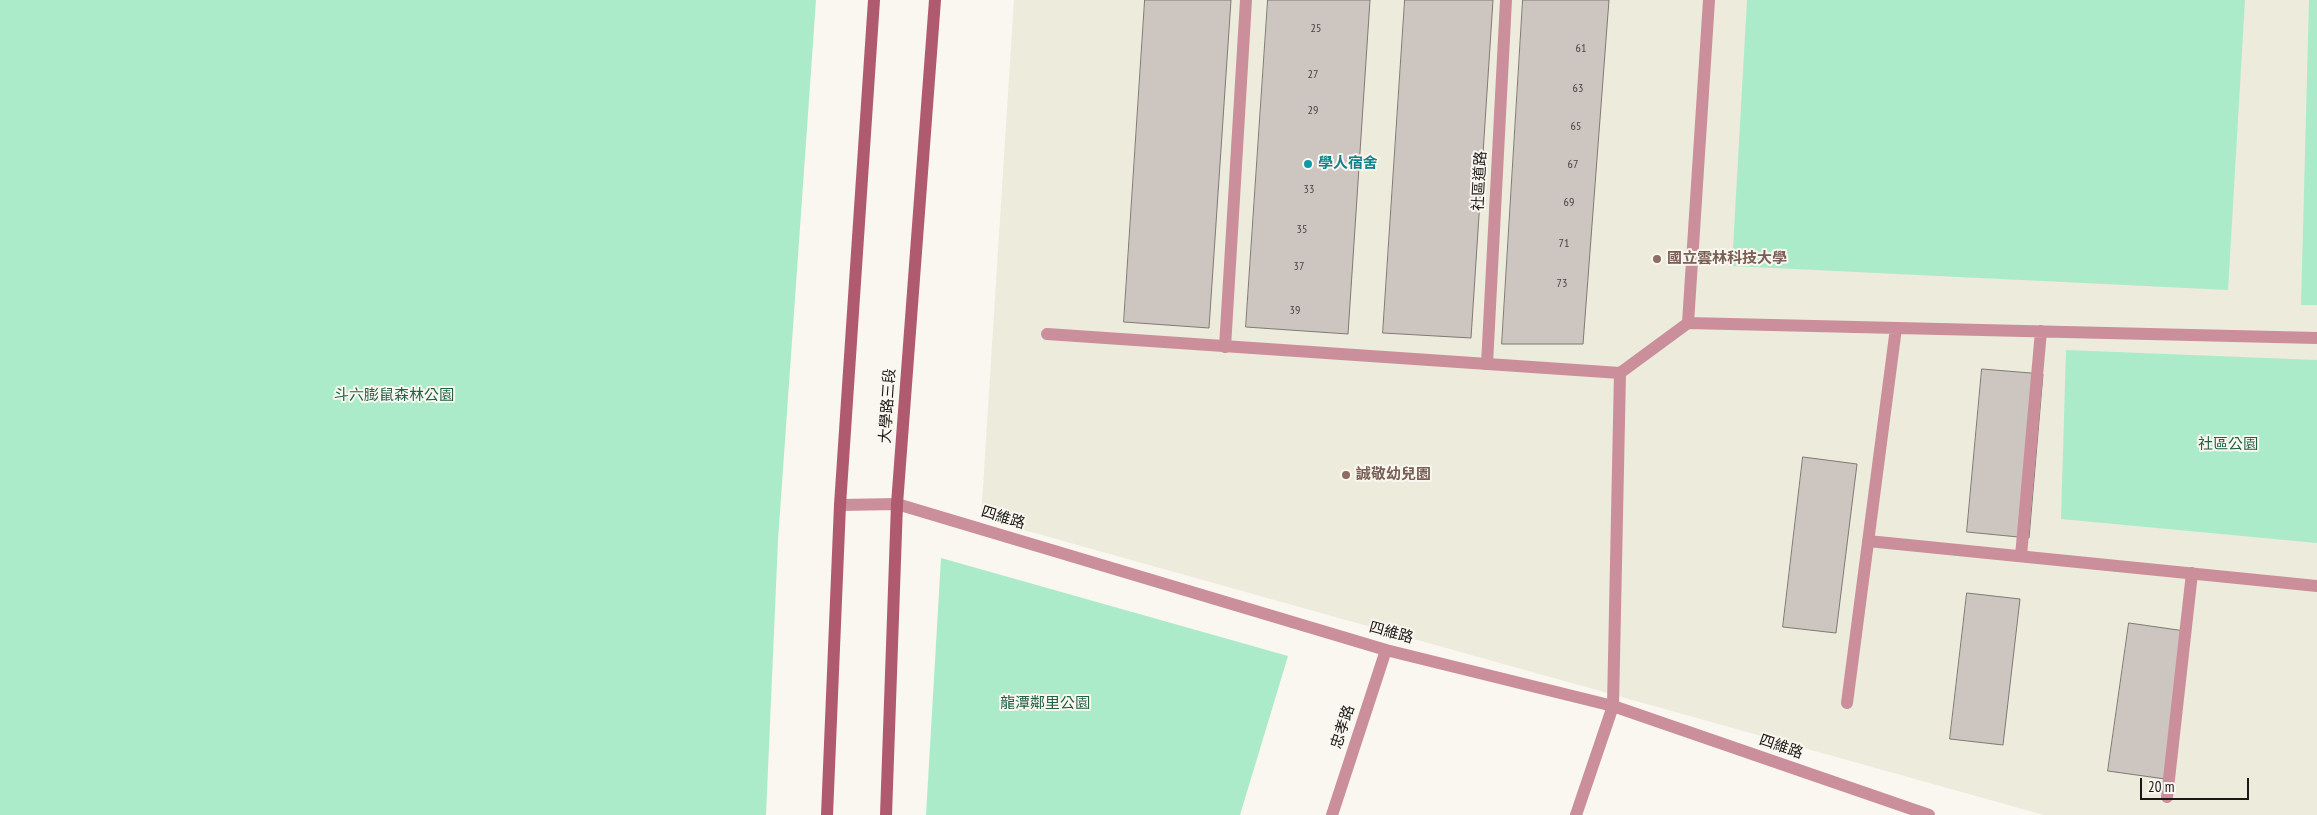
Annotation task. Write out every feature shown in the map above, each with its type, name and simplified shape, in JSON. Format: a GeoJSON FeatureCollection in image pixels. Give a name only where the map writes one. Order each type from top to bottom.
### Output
{"type":"FeatureCollection","features":[{"type":"Feature","properties":{"kind":"street"},"geometry":{"type":"LineString","coordinates":[[827,815],[840,505],[874,0]]}},
{"type":"Feature","properties":{"kind":"street","name":"大學路三段"},"geometry":{"type":"LineString","coordinates":[[886,815],[897,504],[935,0]]}},
{"type":"Feature","properties":{"kind":"street"},"geometry":{"type":"LineString","coordinates":[[1225,346],[1246,0]]}},
{"type":"Feature","properties":{"kind":"street","name":"社區道路"},"geometry":{"type":"LineString","coordinates":[[1487,364],[1506,0]]}},
{"type":"Feature","properties":{"kind":"street"},"geometry":{"type":"LineString","coordinates":[[1688,323],[1709,0]]}},
{"type":"Feature","properties":{"kind":"street"},"geometry":{"type":"LineString","coordinates":[[1047,334],[1620,373],[1688,323],[2317,338]]}},
{"type":"Feature","properties":{"kind":"street"},"geometry":{"type":"LineString","coordinates":[[1847,702],[1896,328]]}},
{"type":"Feature","properties":{"kind":"street"},"geometry":{"type":"LineString","coordinates":[[2021,556],[2040,331]]}},
{"type":"Feature","properties":{"kind":"street"},"geometry":{"type":"LineString","coordinates":[[1576,815],[1613,706],[1620,373]]}},
{"type":"Feature","properties":{"kind":"street","name":"四維路"},"geometry":{"type":"LineString","coordinates":[[840,505],[897,504],[1386,650],[1613,706],[1929,815]]}},
{"type":"Feature","properties":{"kind":"street"},"geometry":{"type":"LineString","coordinates":[[1868,541],[2317,586]]}},
{"type":"Feature","properties":{"kind":"street"},"geometry":{"type":"LineString","coordinates":[[2168,797],[2192,573]]}},
{"type":"Feature","properties":{"kind":"street","name":"忠孝路"},"geometry":{"type":"LineString","coordinates":[[1332,815],[1386,650]]}},
{"type":"Feature","properties":{"kind":"shaded area","name":"國立雲林科技大學"},"geometry":{"type":"Polygon","coordinates":[[[1014,0],[2317,0],[2317,815],[2044,815],[981,518],[1014,0]]]}},
{"type":"Feature","properties":{"kind":"green space","name":"斗六膨鼠森林公園"},"geometry":{"type":"Polygon","coordinates":[[[0,0],[816,0],[778,540],[766,815],[0,815],[0,0]]]}},
{"type":"Feature","properties":{"kind":"green space"},"geometry":{"type":"Polygon","coordinates":[[[1747,0],[2245,0],[2228,290],[1732,266],[1747,0]]]}},
{"type":"Feature","properties":{"kind":"green space"},"geometry":{"type":"Polygon","coordinates":[[[2309,0],[2317,0],[2317,305],[2301,305],[2309,0]]]}},
{"type":"Feature","properties":{"kind":"green space","name":"社區公園"},"geometry":{"type":"Polygon","coordinates":[[[2066,350],[2317,360],[2317,543],[2061,519],[2066,350]]]}},
{"type":"Feature","properties":{"kind":"green space","name":"龍潭鄰里公園"},"geometry":{"type":"Polygon","coordinates":[[[941,558],[1288,656],[1240,815],[926,815],[941,558]]]}},
{"type":"Feature","properties":{"kind":"building"},"geometry":{"type":"Polygon","coordinates":[[[1145,0],[1231,0],[1209,328],[1124,322],[1145,0]]]}},
{"type":"Feature","properties":{"kind":"building","name":"學人宿舍"},"geometry":{"type":"Polygon","coordinates":[[[1268,0],[1370,0],[1348,334],[1246,327],[1268,0]]]}},
{"type":"Feature","properties":{"kind":"building","name":"學人宿舍"},"geometry":{"type":"Polygon","coordinates":[[[1405,0],[1493,0],[1471,338],[1383,333],[1405,0]]]}},
{"type":"Feature","properties":{"kind":"building"},"geometry":{"type":"Polygon","coordinates":[[[1523,0],[1609,0],[1583,344],[1502,344],[1523,0]]]}},
{"type":"Feature","properties":{"kind":"building"},"geometry":{"type":"Polygon","coordinates":[[[1982,369],[2043,374],[2029,538],[1967,532],[1982,369]]]}},
{"type":"Feature","properties":{"kind":"building"},"geometry":{"type":"Polygon","coordinates":[[[1803,457],[1857,464],[1836,633],[1783,627],[1803,457]]]}},
{"type":"Feature","properties":{"kind":"building"},"geometry":{"type":"Polygon","coordinates":[[[1967,593],[2020,599],[2003,745],[1950,739],[1967,593]]]}},
{"type":"Feature","properties":{"kind":"building"},"geometry":{"type":"Polygon","coordinates":[[[2129,623],[2185,631],[2165,779],[2108,771],[2129,623]]]}},
{"type":"Feature","properties":{"kind":"place","name":"學人宿舍"},"geometry":{"type":"Point","coordinates":[1308,164]}},
{"type":"Feature","properties":{"kind":"place","name":"國立雲林科技大學"},"geometry":{"type":"Point","coordinates":[1657,259]}},
{"type":"Feature","properties":{"kind":"place","name":"誠敬幼兒園"},"geometry":{"type":"Point","coordinates":[1346,475]}}]}
